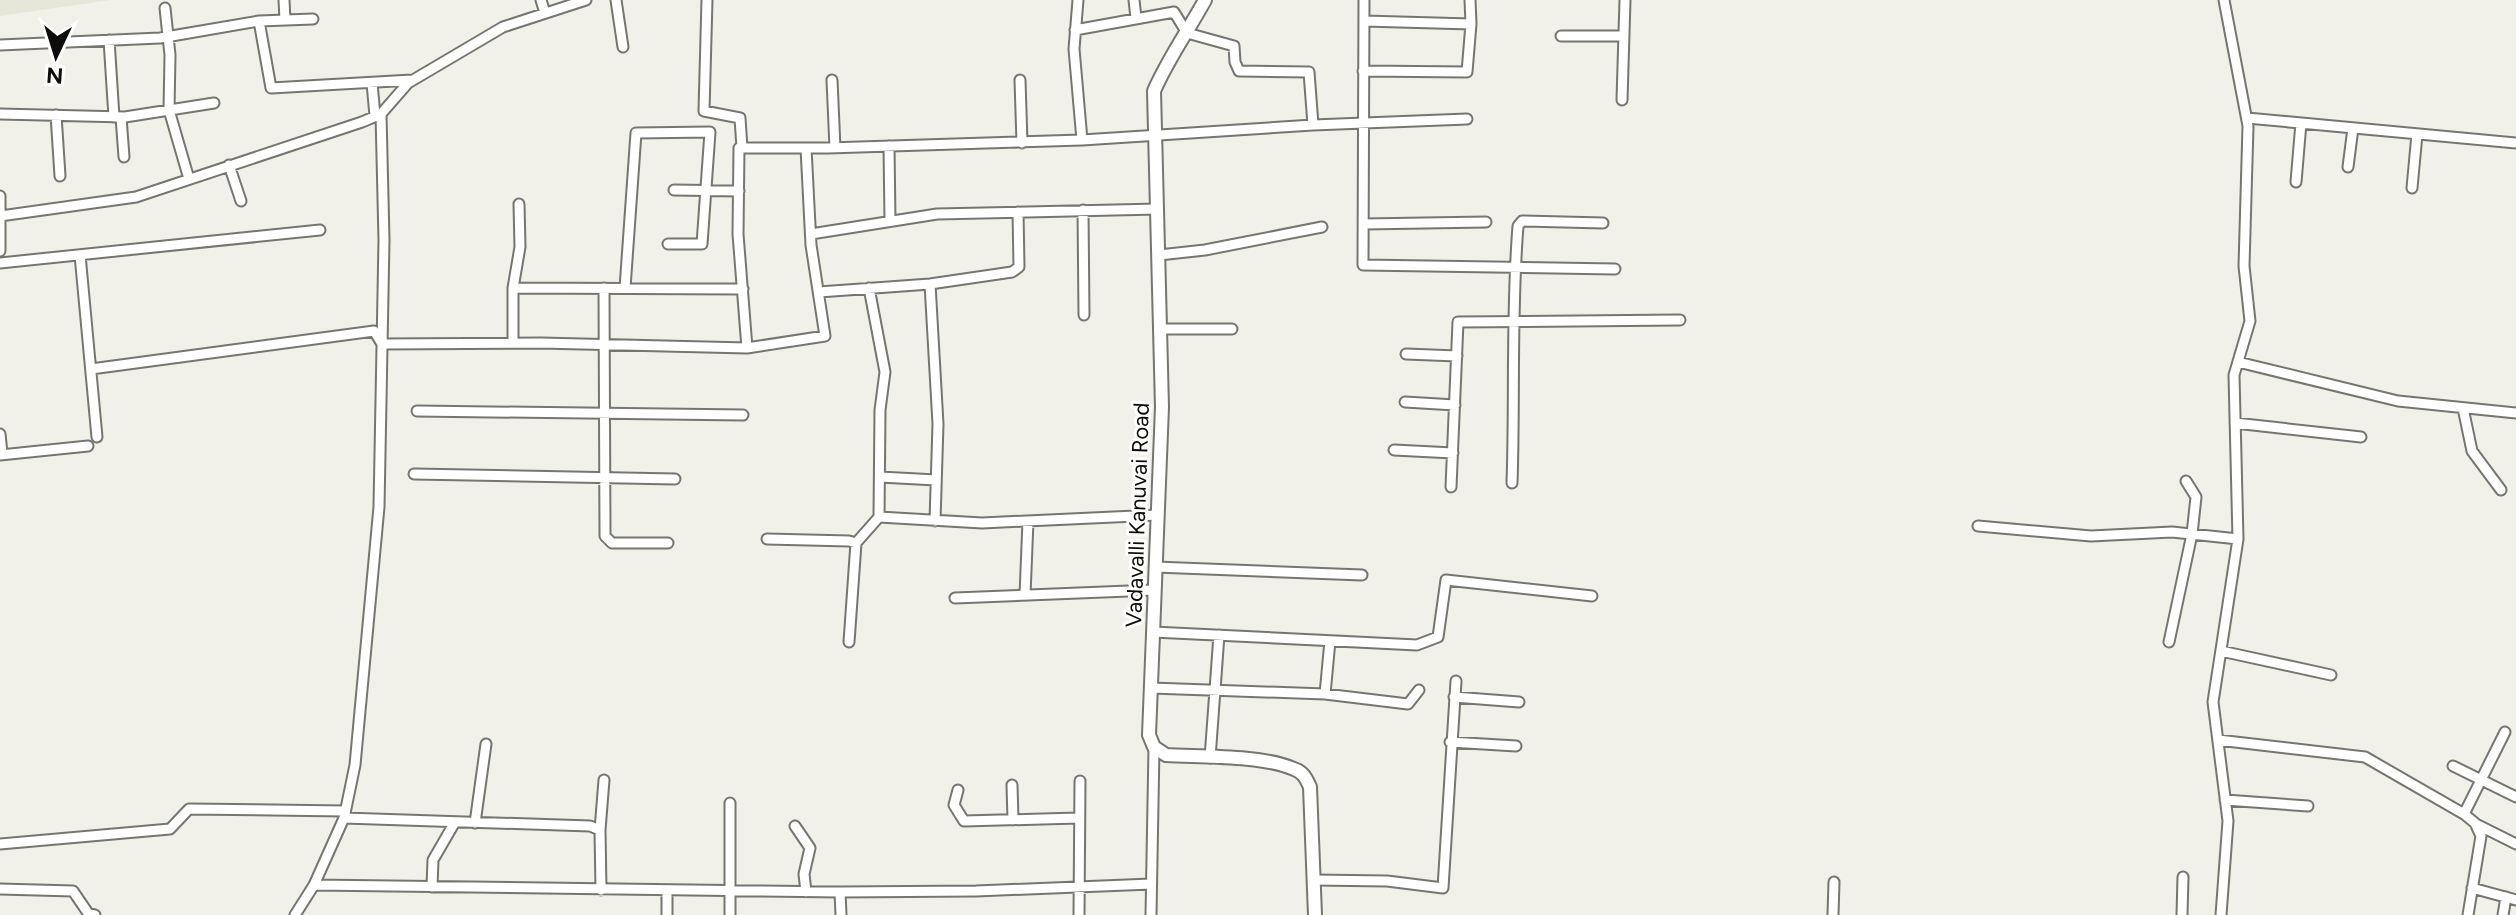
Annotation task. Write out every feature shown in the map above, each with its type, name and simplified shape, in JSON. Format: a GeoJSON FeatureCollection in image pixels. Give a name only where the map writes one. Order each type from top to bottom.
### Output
{"type":"FeatureCollection","features":[{"type":"Feature","properties":{"kind":"street"},"geometry":{"type":"LineString","coordinates":[[284,0],[285,20]]}},
{"type":"Feature","properties":{"kind":"street"},"geometry":{"type":"LineString","coordinates":[[541,0],[545,13]]}},
{"type":"Feature","properties":{"kind":"street"},"geometry":{"type":"LineString","coordinates":[[1,216],[136,197],[378,115],[412,80],[503,27],[586,0]]}},
{"type":"Feature","properties":{"kind":"street"},"geometry":{"type":"LineString","coordinates":[[616,0],[623,47]]}},
{"type":"Feature","properties":{"kind":"street"},"geometry":{"type":"LineString","coordinates":[[707,0],[704,111],[740,118],[742,148]]}},
{"type":"Feature","properties":{"kind":"street"},"geometry":{"type":"LineString","coordinates":[[1078,0],[1074,49],[1082,140]]}},
{"type":"Feature","properties":{"kind":"street"},"geometry":{"type":"LineString","coordinates":[[1134,0],[1136,18]]}},
{"type":"Feature","properties":{"kind":"street","name":"Vadavalli Kanuvai Road"},"geometry":{"type":"LineString","coordinates":[[1154,747],[1149,735],[1162,407],[1154,91],[1166,64],[1205,0]]}},
{"type":"Feature","properties":{"kind":"street"},"geometry":{"type":"LineString","coordinates":[[1364,0],[1363,265],[1615,269]]}},
{"type":"Feature","properties":{"kind":"street"},"geometry":{"type":"LineString","coordinates":[[1363,71],[1467,72],[1470,0]]}},
{"type":"Feature","properties":{"kind":"street"},"geometry":{"type":"LineString","coordinates":[[1622,100],[1625,0]]}},
{"type":"Feature","properties":{"kind":"street"},"geometry":{"type":"LineString","coordinates":[[2221,915],[2228,821],[2213,702],[2238,539],[2234,375],[2250,321],[2244,266],[2247,118],[2224,0]]}},
{"type":"Feature","properties":{"kind":"street"},"geometry":{"type":"LineString","coordinates":[[165,8],[169,110],[189,179]]}},
{"type":"Feature","properties":{"kind":"street"},"geometry":{"type":"LineString","coordinates":[[1075,30],[1174,12],[1187,33],[1234,46],[1239,71],[1309,72],[1313,125]]}},
{"type":"Feature","properties":{"kind":"street"},"geometry":{"type":"LineString","coordinates":[[0,45],[168,36],[259,21],[313,19]]}},
{"type":"Feature","properties":{"kind":"street"},"geometry":{"type":"LineString","coordinates":[[259,21],[271,88],[412,80]]}},
{"type":"Feature","properties":{"kind":"street"},"geometry":{"type":"LineString","coordinates":[[1364,21],[1471,24]]}},
{"type":"Feature","properties":{"kind":"street"},"geometry":{"type":"LineString","coordinates":[[1561,36],[1624,36]]}},
{"type":"Feature","properties":{"kind":"street"},"geometry":{"type":"LineString","coordinates":[[109,40],[124,157]]}},
{"type":"Feature","properties":{"kind":"street"},"geometry":{"type":"LineString","coordinates":[[832,80],[835,148]]}},
{"type":"Feature","properties":{"kind":"street"},"geometry":{"type":"LineString","coordinates":[[1020,80],[1022,143]]}},
{"type":"Feature","properties":{"kind":"street"},"geometry":{"type":"LineString","coordinates":[[295,915],[314,885],[344,814],[355,765],[379,507],[382,344],[378,115],[372,83]]}},
{"type":"Feature","properties":{"kind":"street"},"geometry":{"type":"LineString","coordinates":[[0,114],[118,117],[214,103]]}},
{"type":"Feature","properties":{"kind":"street"},"geometry":{"type":"LineString","coordinates":[[56,115],[60,176]]}},
{"type":"Feature","properties":{"kind":"street"},"geometry":{"type":"LineString","coordinates":[[2247,118],[2516,143]]}},
{"type":"Feature","properties":{"kind":"street"},"geometry":{"type":"LineString","coordinates":[[747,348],[738,234],[739,148],[1022,143],[1467,119]]}},
{"type":"Feature","properties":{"kind":"street"},"geometry":{"type":"LineString","coordinates":[[2296,182],[2301,123]]}},
{"type":"Feature","properties":{"kind":"street"},"geometry":{"type":"LineString","coordinates":[[2348,167],[2353,128]]}},
{"type":"Feature","properties":{"kind":"street"},"geometry":{"type":"LineString","coordinates":[[625,288],[636,133],[710,132],[702,244],[668,244]]}},
{"type":"Feature","properties":{"kind":"street"},"geometry":{"type":"LineString","coordinates":[[2412,188],[2417,134]]}},
{"type":"Feature","properties":{"kind":"street"},"geometry":{"type":"LineString","coordinates":[[889,146],[890,221]]}},
{"type":"Feature","properties":{"kind":"street"},"geometry":{"type":"LineString","coordinates":[[382,344],[513,342],[747,348],[825,336],[811,234],[806,148]]}},
{"type":"Feature","properties":{"kind":"street"},"geometry":{"type":"LineString","coordinates":[[229,165],[241,201]]}},
{"type":"Feature","properties":{"kind":"street"},"geometry":{"type":"LineString","coordinates":[[674,190],[739,191]]}},
{"type":"Feature","properties":{"kind":"street"},"geometry":{"type":"LineString","coordinates":[[0,196],[0,251]]}},
{"type":"Feature","properties":{"kind":"street"},"geometry":{"type":"LineString","coordinates":[[513,342],[513,288],[520,247],[519,204]]}},
{"type":"Feature","properties":{"kind":"street"},"geometry":{"type":"LineString","coordinates":[[811,234],[937,214],[1158,209]]}},
{"type":"Feature","properties":{"kind":"street"},"geometry":{"type":"LineString","coordinates":[[1083,210],[1084,315]]}},
{"type":"Feature","properties":{"kind":"street"},"geometry":{"type":"LineString","coordinates":[[819,292],[930,284],[1012,272],[1019,267],[1018,212]]}},
{"type":"Feature","properties":{"kind":"street"},"geometry":{"type":"LineString","coordinates":[[1512,483],[1515,396],[1512,356],[1518,226],[1522,221],[1603,223]]}},
{"type":"Feature","properties":{"kind":"street"},"geometry":{"type":"LineString","coordinates":[[1364,224],[1486,222]]}},
{"type":"Feature","properties":{"kind":"street"},"geometry":{"type":"LineString","coordinates":[[1159,255],[1205,250],[1322,227]]}},
{"type":"Feature","properties":{"kind":"street"},"geometry":{"type":"LineString","coordinates":[[0,263],[320,230]]}},
{"type":"Feature","properties":{"kind":"street"},"geometry":{"type":"LineString","coordinates":[[80,255],[97,437]]}},
{"type":"Feature","properties":{"kind":"street"},"geometry":{"type":"LineString","coordinates":[[930,284],[938,424],[935,521]]}},
{"type":"Feature","properties":{"kind":"street"},"geometry":{"type":"LineString","coordinates":[[513,288],[743,289]]}},
{"type":"Feature","properties":{"kind":"street"},"geometry":{"type":"LineString","coordinates":[[604,288],[605,536],[608,541],[668,543]]}},
{"type":"Feature","properties":{"kind":"street"},"geometry":{"type":"LineString","coordinates":[[849,642],[856,543],[879,517],[880,410],[885,372],[869,288]]}},
{"type":"Feature","properties":{"kind":"street"},"geometry":{"type":"LineString","coordinates":[[1451,487],[1458,322],[1680,320]]}},
{"type":"Feature","properties":{"kind":"street"},"geometry":{"type":"LineString","coordinates":[[1160,329],[1232,329]]}},
{"type":"Feature","properties":{"kind":"street"},"geometry":{"type":"LineString","coordinates":[[91,369],[374,331],[382,344]]}},
{"type":"Feature","properties":{"kind":"street"},"geometry":{"type":"LineString","coordinates":[[1406,354],[1457,356]]}},
{"type":"Feature","properties":{"kind":"street"},"geometry":{"type":"LineString","coordinates":[[2238,362],[2398,401],[2516,413]]}},
{"type":"Feature","properties":{"kind":"street"},"geometry":{"type":"LineString","coordinates":[[1405,402],[1455,405]]}},
{"type":"Feature","properties":{"kind":"street"},"geometry":{"type":"LineString","coordinates":[[2463,408],[2472,451],[2501,490]]}},
{"type":"Feature","properties":{"kind":"street"},"geometry":{"type":"LineString","coordinates":[[417,411],[743,415]]}},
{"type":"Feature","properties":{"kind":"street"},"geometry":{"type":"LineString","coordinates":[[2235,423],[2361,437]]}},
{"type":"Feature","properties":{"kind":"street"},"geometry":{"type":"LineString","coordinates":[[0,434],[1,454],[88,446]]}},
{"type":"Feature","properties":{"kind":"street"},"geometry":{"type":"LineString","coordinates":[[1394,450],[1453,453]]}},
{"type":"Feature","properties":{"kind":"street"},"geometry":{"type":"LineString","coordinates":[[414,474],[675,479]]}},
{"type":"Feature","properties":{"kind":"street"},"geometry":{"type":"LineString","coordinates":[[880,477],[936,480]]}},
{"type":"Feature","properties":{"kind":"street"},"geometry":{"type":"LineString","coordinates":[[2169,642],[2192,534],[2196,497],[2186,481]]}},
{"type":"Feature","properties":{"kind":"street"},"geometry":{"type":"LineString","coordinates":[[879,517],[935,521],[1028,521],[1157,515]]}},
{"type":"Feature","properties":{"kind":"street"},"geometry":{"type":"LineString","coordinates":[[1025,595],[1028,521]]}},
{"type":"Feature","properties":{"kind":"street"},"geometry":{"type":"LineString","coordinates":[[1978,526],[2091,536],[2172,532],[2238,539]]}},
{"type":"Feature","properties":{"kind":"street"},"geometry":{"type":"LineString","coordinates":[[767,539],[856,543]]}},
{"type":"Feature","properties":{"kind":"street"},"geometry":{"type":"LineString","coordinates":[[1155,567],[1362,575]]}},
{"type":"Feature","properties":{"kind":"street"},"geometry":{"type":"LineString","coordinates":[[1153,632],[1417,645],[1438,637],[1446,580],[1592,596]]}},
{"type":"Feature","properties":{"kind":"street"},"geometry":{"type":"LineString","coordinates":[[955,598],[1154,590]]}},
{"type":"Feature","properties":{"kind":"street"},"geometry":{"type":"LineString","coordinates":[[1210,758],[1219,635]]}},
{"type":"Feature","properties":{"kind":"street"},"geometry":{"type":"LineString","coordinates":[[1325,694],[1330,641]]}},
{"type":"Feature","properties":{"kind":"street"},"geometry":{"type":"LineString","coordinates":[[2221,651],[2331,675]]}},
{"type":"Feature","properties":{"kind":"street"},"geometry":{"type":"LineString","coordinates":[[1314,880],[1387,881],[1443,888],[1456,681]]}},
{"type":"Feature","properties":{"kind":"street"},"geometry":{"type":"LineString","coordinates":[[1151,688],[1325,694],[1408,704],[1419,690]]}},
{"type":"Feature","properties":{"kind":"street"},"geometry":{"type":"LineString","coordinates":[[1454,697],[1519,702]]}},
{"type":"Feature","properties":{"kind":"street"},"geometry":{"type":"LineString","coordinates":[[2464,814],[2505,732]]}},
{"type":"Feature","properties":{"kind":"street"},"geometry":{"type":"LineString","coordinates":[[2218,740],[2365,757],[2516,844]]}},
{"type":"Feature","properties":{"kind":"street"},"geometry":{"type":"LineString","coordinates":[[1450,742],[1516,746]]}},
{"type":"Feature","properties":{"kind":"street"},"geometry":{"type":"LineString","coordinates":[[475,823],[486,744]]}},
{"type":"Feature","properties":{"kind":"street"},"geometry":{"type":"LineString","coordinates":[[1154,747],[1166,755],[1270,762],[1296,769],[1306,777],[1310,787],[1315,915]]}},
{"type":"Feature","properties":{"kind":"street"},"geometry":{"type":"LineString","coordinates":[[1151,915],[1154,747]]}},
{"type":"Feature","properties":{"kind":"street"},"geometry":{"type":"LineString","coordinates":[[2453,766],[2516,797]]}},
{"type":"Feature","properties":{"kind":"street"},"geometry":{"type":"LineString","coordinates":[[601,890],[600,830],[604,780]]}},
{"type":"Feature","properties":{"kind":"street"},"geometry":{"type":"LineString","coordinates":[[1079,915],[1080,781]]}},
{"type":"Feature","properties":{"kind":"street"},"geometry":{"type":"LineString","coordinates":[[1012,785],[1013,820]]}},
{"type":"Feature","properties":{"kind":"street"},"geometry":{"type":"LineString","coordinates":[[958,790],[954,805],[964,821],[1078,818]]}},
{"type":"Feature","properties":{"kind":"street"},"geometry":{"type":"LineString","coordinates":[[2225,800],[2308,806]]}},
{"type":"Feature","properties":{"kind":"street"},"geometry":{"type":"LineString","coordinates":[[730,803],[730,915]]}},
{"type":"Feature","properties":{"kind":"street"},"geometry":{"type":"LineString","coordinates":[[0,844],[170,829],[189,809],[590,826],[600,830]]}},
{"type":"Feature","properties":{"kind":"street"},"geometry":{"type":"LineString","coordinates":[[432,887],[433,860],[455,822]]}},
{"type":"Feature","properties":{"kind":"street"},"geometry":{"type":"LineString","coordinates":[[2468,915],[2481,836],[2475,823]]}},
{"type":"Feature","properties":{"kind":"street"},"geometry":{"type":"LineString","coordinates":[[795,826],[810,848],[804,874],[806,892]]}},
{"type":"Feature","properties":{"kind":"street"},"geometry":{"type":"LineString","coordinates":[[2182,915],[2183,877]]}},
{"type":"Feature","properties":{"kind":"street"},"geometry":{"type":"LineString","coordinates":[[1833,915],[1834,882]]}},
{"type":"Feature","properties":{"kind":"street"},"geometry":{"type":"LineString","coordinates":[[314,885],[840,892],[976,891],[1151,884]]}},
{"type":"Feature","properties":{"kind":"street"},"geometry":{"type":"LineString","coordinates":[[2472,888],[2511,899],[2503,915]]}},
{"type":"Feature","properties":{"kind":"street"},"geometry":{"type":"LineString","coordinates":[[0,889],[73,891],[88,913],[95,915]]}},
{"type":"Feature","properties":{"kind":"street"},"geometry":{"type":"LineString","coordinates":[[667,891],[667,915]]}},
{"type":"Feature","properties":{"kind":"street"},"geometry":{"type":"LineString","coordinates":[[840,892],[841,915]]}},
{"type":"Feature","properties":{"kind":"shaded area"},"geometry":{"type":"Polygon","coordinates":[[[0,0],[111,0],[0,16],[0,0]]]}}]}
